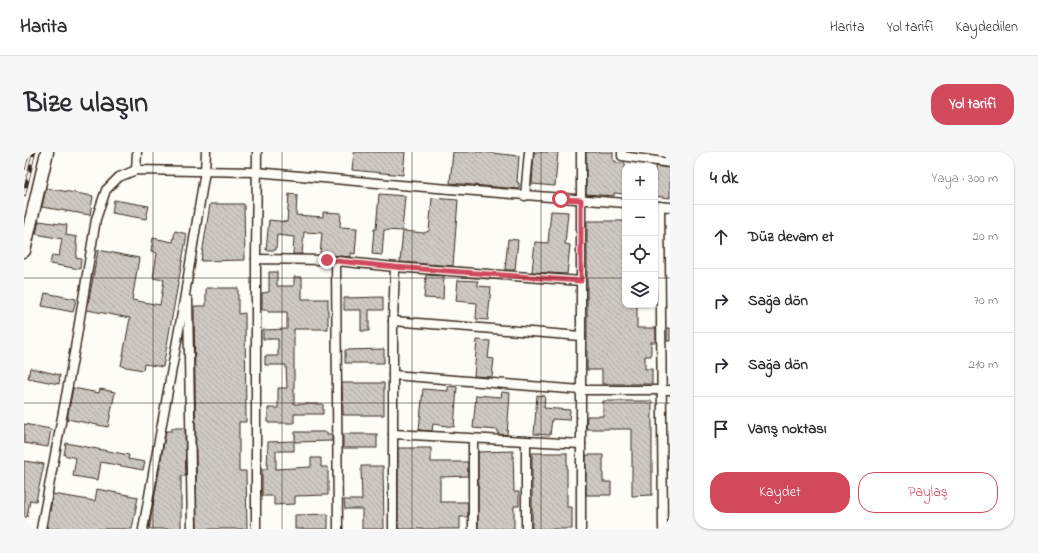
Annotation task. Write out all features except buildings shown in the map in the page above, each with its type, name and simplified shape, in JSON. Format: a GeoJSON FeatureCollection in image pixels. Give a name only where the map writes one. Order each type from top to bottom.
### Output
{"type":"FeatureCollection","features":[{"type":"Feature","properties":{"kind":"street"},"geometry":{"type":"LineString","coordinates":[[24,251],[47,152]]}},
{"type":"Feature","properties":{"kind":"street"},"geometry":{"type":"LineString","coordinates":[[136,170],[137,152]]}},
{"type":"Feature","properties":{"kind":"street"},"geometry":{"type":"LineString","coordinates":[[143,529],[188,280],[206,171],[206,152]]}},
{"type":"Feature","properties":{"kind":"street"},"geometry":{"type":"LineString","coordinates":[[256,529],[257,152]]}},
{"type":"Feature","properties":{"kind":"street"},"geometry":{"type":"LineString","coordinates":[[525,196],[528,152]]}},
{"type":"Feature","properties":{"kind":"street"},"geometry":{"type":"LineString","coordinates":[[581,152],[581,529]]}},
{"type":"Feature","properties":{"kind":"street"},"geometry":{"type":"LineString","coordinates":[[622,152],[622,156],[670,163]]}},
{"type":"Feature","properties":{"kind":"street"},"geometry":{"type":"LineString","coordinates":[[41,529],[75,348],[96,219],[106,190],[119,177],[136,170],[256,172],[525,196],[622,203]]}},
{"type":"Feature","properties":{"kind":"street"},"geometry":{"type":"LineString","coordinates":[[663,529],[666,390],[658,206],[670,207]]}},
{"type":"Feature","properties":{"kind":"street"},"geometry":{"type":"LineString","coordinates":[[256,259],[336,261],[581,281]]}},
{"type":"Feature","properties":{"kind":"street"},"geometry":{"type":"LineString","coordinates":[[336,261],[338,529]]}},
{"type":"Feature","properties":{"kind":"street"},"geometry":{"type":"LineString","coordinates":[[393,529],[393,321],[395,267]]}},
{"type":"Feature","properties":{"kind":"street"},"geometry":{"type":"LineString","coordinates":[[188,280],[192,529]]}},
{"type":"Feature","properties":{"kind":"street"},"geometry":{"type":"LineString","coordinates":[[393,321],[581,336]]}},
{"type":"Feature","properties":{"kind":"street"},"geometry":{"type":"LineString","coordinates":[[393,376],[581,390],[666,390]]}},
{"type":"Feature","properties":{"kind":"street"},"geometry":{"type":"LineString","coordinates":[[393,434],[581,444]]}},
{"type":"Feature","properties":{"kind":"street"},"geometry":{"type":"LineString","coordinates":[[473,439],[473,529]]}},
{"type":"Feature","properties":{"kind":"street"},"geometry":{"type":"LineString","coordinates":[[526,441],[526,529]]}},
{"type":"Feature","properties":{"kind":"railway"},"geometry":{"type":"LineString","coordinates":[[24,168],[28,152]]}},
{"type":"Feature","properties":{"kind":"railway"},"geometry":{"type":"LineString","coordinates":[[24,195],[34,152]]}},
{"type":"Feature","properties":{"kind":"route"},"geometry":{"type":"LineString","coordinates":[[327,260],[395,267],[581,281],[581,200],[561,199]]}}]}
